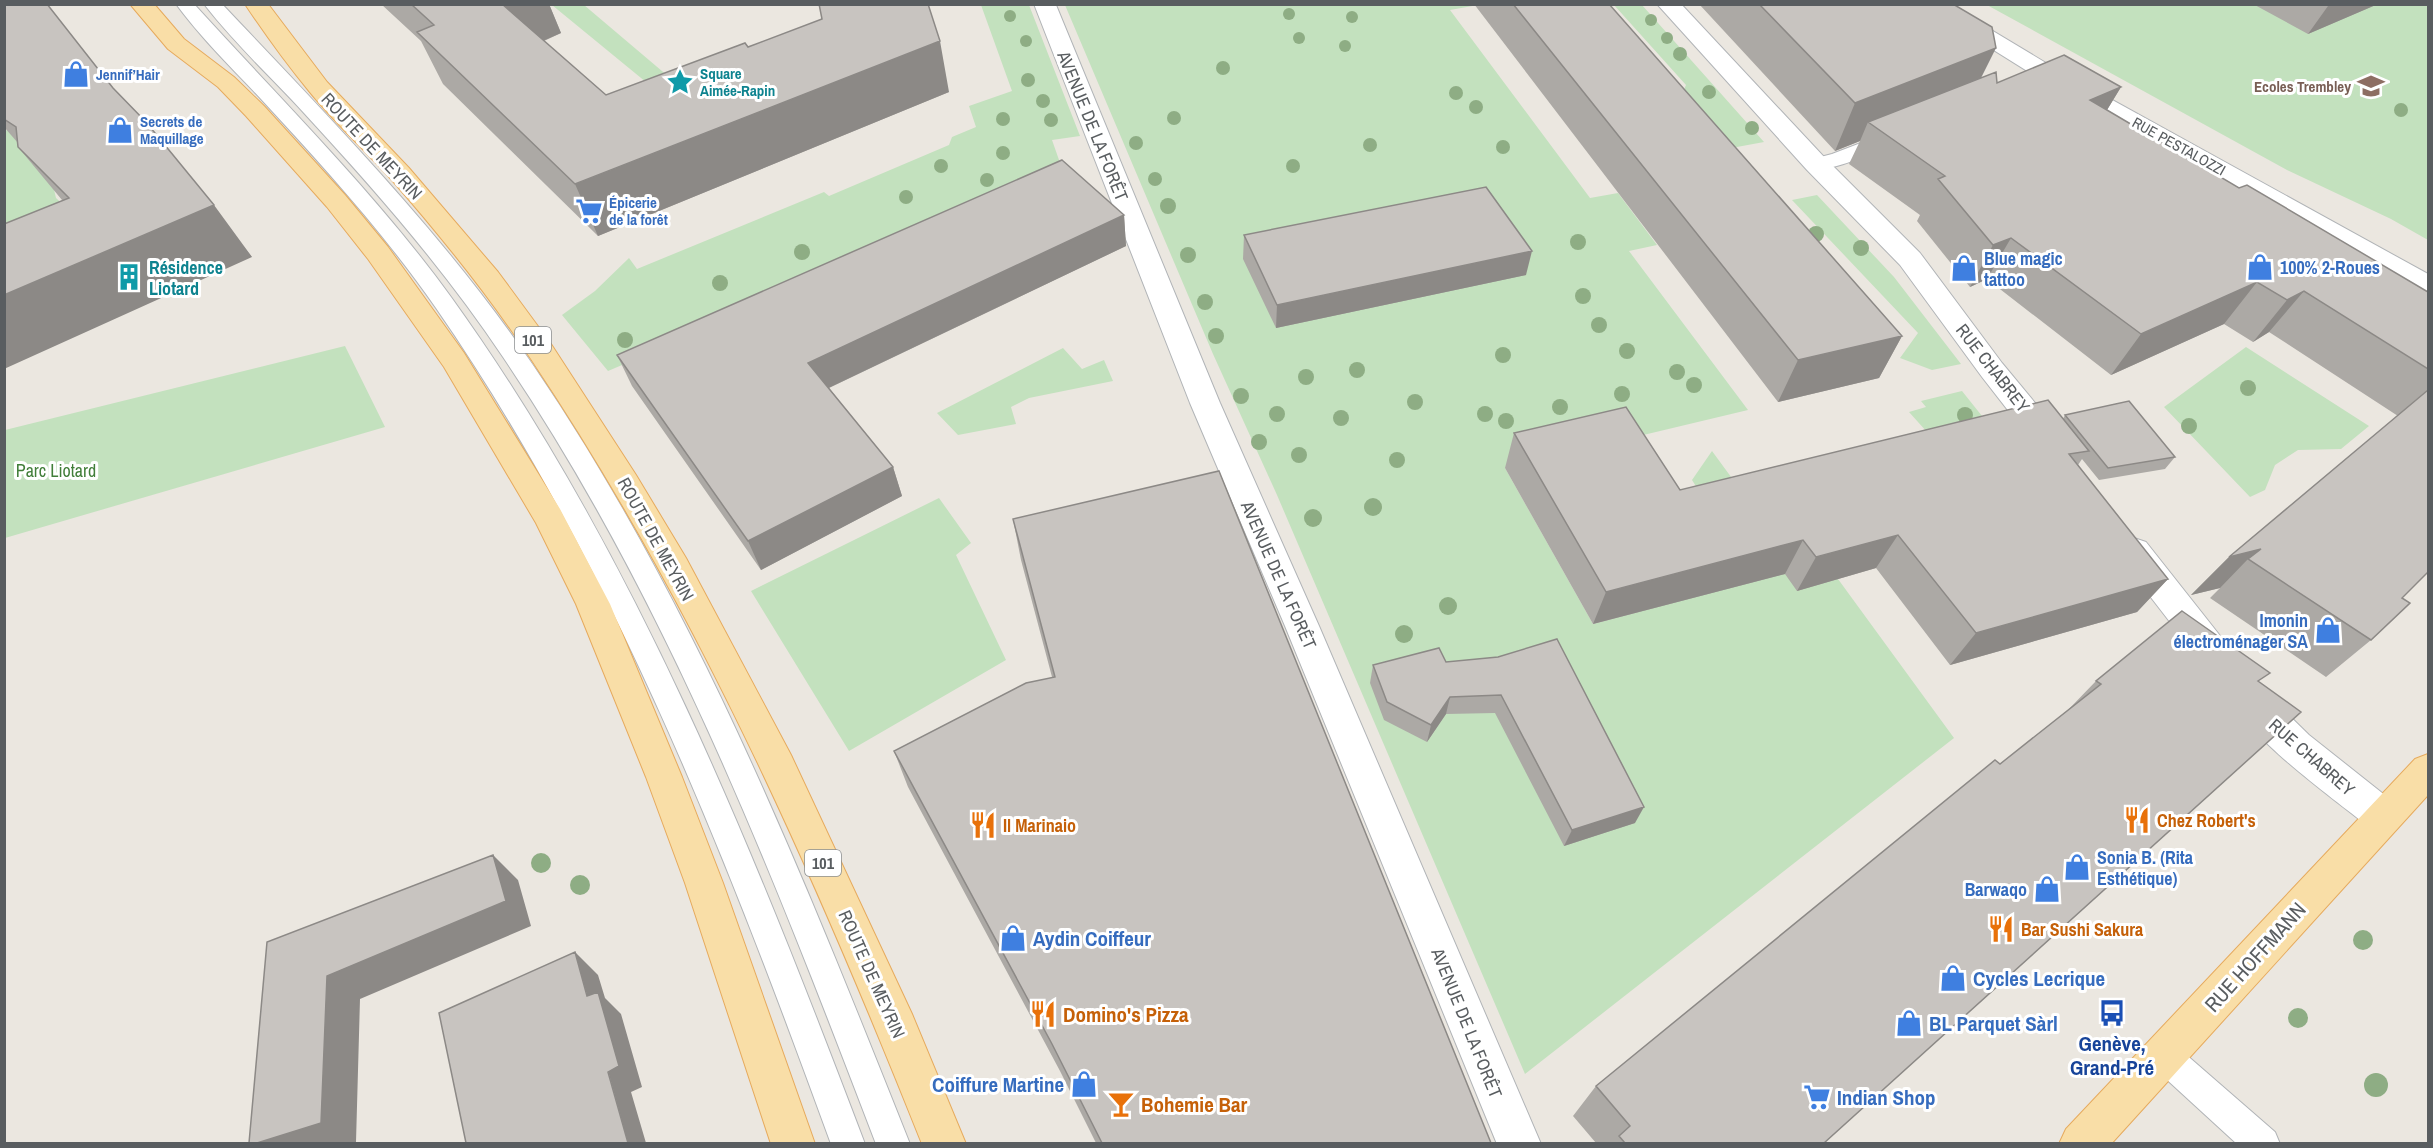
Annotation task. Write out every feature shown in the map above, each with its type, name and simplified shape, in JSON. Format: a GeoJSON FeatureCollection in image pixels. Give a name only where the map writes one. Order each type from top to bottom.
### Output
{"type":"FeatureCollection","features":[{"type":"Feature","properties":{"kind":"main road"},"geometry":{"type":"LineString","coordinates":[[141,4],[176,44],[226,82],[255,111],[336,201],[378,253],[454,360],[549,518],[593,604],[664,777],[704,883],[793,1143]]}},
{"type":"Feature","properties":{"kind":"main road","name":"ROUTE DE MEYRIN"},"geometry":{"type":"LineString","coordinates":[[256,4],[318,87],[400,174],[488,279],[541,351],[626,483],[674,567],[778,766],[897,1029],[944,1143]]}},
{"type":"Feature","properties":{"kind":"main road","name":"RUE HOFFMANN"},"geometry":{"type":"LineString","coordinates":[[2081,1143],[2428,770]]}},
{"type":"Feature","properties":{"kind":"street","name":"RUE CHABREY"},"geometry":{"type":"LineString","coordinates":[[1668,4],[1816,164],[1910,259],[1992,370],[2062,458]]}},
{"type":"Feature","properties":{"kind":"street","name":"RUE PESTALOZZI"},"geometry":{"type":"LineString","coordinates":[[1931,4],[2048,74],[2428,286]]}},
{"type":"Feature","properties":{"kind":"street","name":"AVENUE DE LA FORÊT"},"geometry":{"type":"LineString","coordinates":[[1045,5],[1205,402],[1302,626],[1519,1143]]}},
{"type":"Feature","properties":{"kind":"street","name":"RUE CHABREY"},"geometry":{"type":"LineString","coordinates":[[2116,528],[2254,704],[2304,752],[2383,816]]}},
{"type":"Feature","properties":{"kind":"lane"},"geometry":{"type":"LineString","coordinates":[[184,4],[314,145],[398,244],[484,362],[552,470],[622,601],[701,770],[764,921],[848,1143]]}},
{"type":"Feature","properties":{"kind":"lane"},"geometry":{"type":"LineString","coordinates":[[212,4],[358,159],[422,233],[510,350],[579,457],[662,605],[720,725],[798,904],[893,1143]]}},
{"type":"Feature","properties":{"kind":"lane"},"geometry":{"type":"LineString","coordinates":[[2023,84],[2048,74]]}},
{"type":"Feature","properties":{"kind":"lane"},"geometry":{"type":"LineString","coordinates":[[1816,164],[1838,159],[1904,132]]}},
{"type":"Feature","properties":{"kind":"lane"},"geometry":{"type":"LineString","coordinates":[[2164,1056],[2263,1143]]}},
{"type":"Feature","properties":{"kind":"green space"},"geometry":{"type":"Polygon","coordinates":[[[552,5],[584,5],[682,88],[663,96],[552,5]]]}},
{"type":"Feature","properties":{"kind":"green space"},"geometry":{"type":"Polygon","coordinates":[[[981,5],[1029,5],[1080,136],[1052,140],[1065,177],[608,371],[562,315],[595,291],[629,258],[637,269],[824,192],[829,196],[949,145],[952,137],[976,127],[969,106],[1012,91],[981,5]]]}},
{"type":"Feature","properties":{"kind":"green space"},"geometry":{"type":"Polygon","coordinates":[[[1065,5],[1478,5],[1450,10],[1590,198],[1618,193],[1657,245],[1629,251],[1748,410],[1505,468],[1593,624],[1784,573],[1838,579],[1954,738],[1525,1074],[1277,495],[1213,354],[1065,5]]]}},
{"type":"Feature","properties":{"kind":"green space"},"geometry":{"type":"Polygon","coordinates":[[[1614,5],[1642,5],[1764,142],[1726,149],[1679,101],[1686,85],[1614,5]]]}},
{"type":"Feature","properties":{"kind":"green space"},"geometry":{"type":"Polygon","coordinates":[[[1987,5],[2428,5],[2428,240],[2391,219],[2287,170],[1987,5]]]}},
{"type":"Feature","properties":{"kind":"green space"},"geometry":{"type":"Polygon","coordinates":[[[12,128],[51,177],[56,198],[71,212],[5,228],[5,131],[12,128]]]}},
{"type":"Feature","properties":{"kind":"green space"},"geometry":{"type":"Polygon","coordinates":[[[1817,195],[1894,277],[1961,364],[1932,370],[1900,358],[1918,333],[1792,200],[1817,195]]]}},
{"type":"Feature","properties":{"kind":"green space","name":"Parc Liotard"},"geometry":{"type":"Polygon","coordinates":[[[345,346],[385,427],[5,538],[5,430],[345,346]]]}},
{"type":"Feature","properties":{"kind":"green space"},"geometry":{"type":"Polygon","coordinates":[[[2246,347],[2369,426],[2341,449],[2298,450],[2275,465],[2265,490],[2250,497],[2164,407],[2246,347]]]}},
{"type":"Feature","properties":{"kind":"green space"},"geometry":{"type":"Polygon","coordinates":[[[1063,348],[1082,369],[1104,360],[1113,381],[1029,398],[1011,407],[1016,424],[958,435],[937,413],[1063,348]]]}},
{"type":"Feature","properties":{"kind":"green space"},"geometry":{"type":"Polygon","coordinates":[[[1962,391],[1994,431],[1713,513],[1692,480],[1712,451],[1734,481],[1927,432],[1909,412],[1926,407],[1921,401],[1962,391]]]}},
{"type":"Feature","properties":{"kind":"green space"},"geometry":{"type":"Polygon","coordinates":[[[939,498],[971,543],[956,555],[1006,660],[849,751],[751,591],[939,498]]]}},
{"type":"Feature","properties":{"kind":"building"},"geometry":{"type":"Polygon","coordinates":[[[4,4],[47,4],[113,88],[146,122],[214,205],[4,295],[4,224],[69,198],[18,147],[16,127],[4,119],[4,4]]]}},
{"type":"Feature","properties":{"kind":"building"},"geometry":{"type":"Polygon","coordinates":[[[411,4],[502,4],[606,95],[745,43],[748,47],[822,19],[819,4],[928,4],[940,41],[575,184],[417,32],[434,25],[411,4]]]}},
{"type":"Feature","properties":{"kind":"building"},"geometry":{"type":"Polygon","coordinates":[[[1513,4],[1609,4],[1902,336],[1798,360],[1513,4]]]}},
{"type":"Feature","properties":{"kind":"building"},"geometry":{"type":"Polygon","coordinates":[[[1759,4],[1953,4],[1992,27],[1996,48],[1855,103],[1759,4]]]}},
{"type":"Feature","properties":{"kind":"building"},"geometry":{"type":"Polygon","coordinates":[[[2064,55],[2121,87],[2090,100],[2239,188],[2247,185],[2428,292],[2428,369],[2304,291],[2287,300],[2257,282],[2141,334],[2011,238],[1993,245],[1938,179],[1945,176],[1868,122],[1996,72],[1997,83],[2064,55]]]}},
{"type":"Feature","properties":{"kind":"building"},"geometry":{"type":"Polygon","coordinates":[[[1062,160],[1124,215],[808,363],[893,467],[748,541],[617,355],[1062,160]]]}},
{"type":"Feature","properties":{"kind":"building"},"geometry":{"type":"Polygon","coordinates":[[[1486,187],[1532,251],[1277,305],[1244,235],[1486,187]]]}},
{"type":"Feature","properties":{"kind":"building"},"geometry":{"type":"Polygon","coordinates":[[[2428,390],[2428,572],[2402,598],[2410,603],[2371,640],[2248,559],[2261,549],[2229,557],[2428,390]]]}},
{"type":"Feature","properties":{"kind":"building"},"geometry":{"type":"Polygon","coordinates":[[[2048,400],[2089,451],[2069,454],[2168,579],[1976,633],[1898,535],[1816,557],[1803,540],[1606,592],[1514,433],[1626,407],[1680,490],[2048,400]]]}},
{"type":"Feature","properties":{"kind":"building"},"geometry":{"type":"Polygon","coordinates":[[[2129,401],[2175,457],[2108,468],[2065,415],[2129,401]]]}},
{"type":"Feature","properties":{"kind":"building"},"geometry":{"type":"Polygon","coordinates":[[[1219,471],[1491,1143],[1102,1143],[1052,1044],[894,751],[1026,683],[1055,677],[1013,519],[1219,471]]]}},
{"type":"Feature","properties":{"kind":"building"},"geometry":{"type":"Polygon","coordinates":[[[2182,611],[2270,673],[2258,681],[2301,712],[1824,1143],[1625,1143],[1619,1136],[1630,1126],[1596,1086],[1995,760],[2000,764],[2101,684],[2096,681],[2182,611]]]}},
{"type":"Feature","properties":{"kind":"building"},"geometry":{"type":"Polygon","coordinates":[[[1557,639],[1644,807],[1572,830],[1501,695],[1450,697],[1431,725],[1387,702],[1373,665],[1439,648],[1446,662],[1498,657],[1557,639]]]}},
{"type":"Feature","properties":{"kind":"building"},"geometry":{"type":"Polygon","coordinates":[[[493,855],[506,901],[327,976],[321,1123],[257,1143],[249,1143],[267,942],[493,855]]]}},
{"type":"Feature","properties":{"kind":"building"},"geometry":{"type":"Polygon","coordinates":[[[575,952],[587,996],[598,992],[619,1066],[608,1072],[628,1143],[466,1143],[439,1013],[575,952]]]}},
{"type":"Feature","properties":{"kind":"place","name":"Jennif’Hair"},"geometry":{"type":"Point","coordinates":[76,74]}},
{"type":"Feature","properties":{"kind":"place","name":"Square Aimée-Rapin"},"geometry":{"type":"Point","coordinates":[680,82]}},
{"type":"Feature","properties":{"kind":"place","name":"Ecoles Trembley"},"geometry":{"type":"Point","coordinates":[2371,86]}},
{"type":"Feature","properties":{"kind":"place","name":"Secrets de Maquillage"},"geometry":{"type":"Point","coordinates":[120,130]}},
{"type":"Feature","properties":{"kind":"place","name":"Épicerie de la forêt"},"geometry":{"type":"Point","coordinates":[589,211]}},
{"type":"Feature","properties":{"kind":"place","name":"100% 2-Roues"},"geometry":{"type":"Point","coordinates":[2260,267]}},
{"type":"Feature","properties":{"kind":"place","name":"Blue magic tattoo"},"geometry":{"type":"Point","coordinates":[1964,268]}},
{"type":"Feature","properties":{"kind":"place","name":"Résidence Liotard"},"geometry":{"type":"Point","coordinates":[129,277]}},
{"type":"Feature","properties":{"kind":"place","name":"Imonin électroménager SA"},"geometry":{"type":"Point","coordinates":[2328,630]}},
{"type":"Feature","properties":{"kind":"place","name":"Chez Robert's"},"geometry":{"type":"Point","coordinates":[2137,820]}},
{"type":"Feature","properties":{"kind":"place","name":"Il Marinaio"},"geometry":{"type":"Point","coordinates":[983,825]}},
{"type":"Feature","properties":{"kind":"place","name":"Sonia B. (Rita Esthétique)"},"geometry":{"type":"Point","coordinates":[2077,867]}},
{"type":"Feature","properties":{"kind":"place","name":"Barwaqo"},"geometry":{"type":"Point","coordinates":[2047,889]}},
{"type":"Feature","properties":{"kind":"place","name":"Bar Sushi Sakura"},"geometry":{"type":"Point","coordinates":[2001,929]}},
{"type":"Feature","properties":{"kind":"place","name":"Aydin Coiffeur"},"geometry":{"type":"Point","coordinates":[1013,938]}},
{"type":"Feature","properties":{"kind":"place","name":"Cycles Lecrique"},"geometry":{"type":"Point","coordinates":[1953,978]}},
{"type":"Feature","properties":{"kind":"place","name":"Genève, Grand-Pré"},"geometry":{"type":"Point","coordinates":[2112,1013]}},
{"type":"Feature","properties":{"kind":"place","name":"Domino's Pizza"},"geometry":{"type":"Point","coordinates":[1043,1014]}},
{"type":"Feature","properties":{"kind":"place","name":"BL Parquet Sàrl"},"geometry":{"type":"Point","coordinates":[1909,1023]}},
{"type":"Feature","properties":{"kind":"place","name":"Coiffure Martine"},"geometry":{"type":"Point","coordinates":[1084,1084]}},
{"type":"Feature","properties":{"kind":"place","name":"Indian Shop"},"geometry":{"type":"Point","coordinates":[1817,1097]}},
{"type":"Feature","properties":{"kind":"place","name":"Bohemie Bar"},"geometry":{"type":"Point","coordinates":[1121,1104]}}]}
